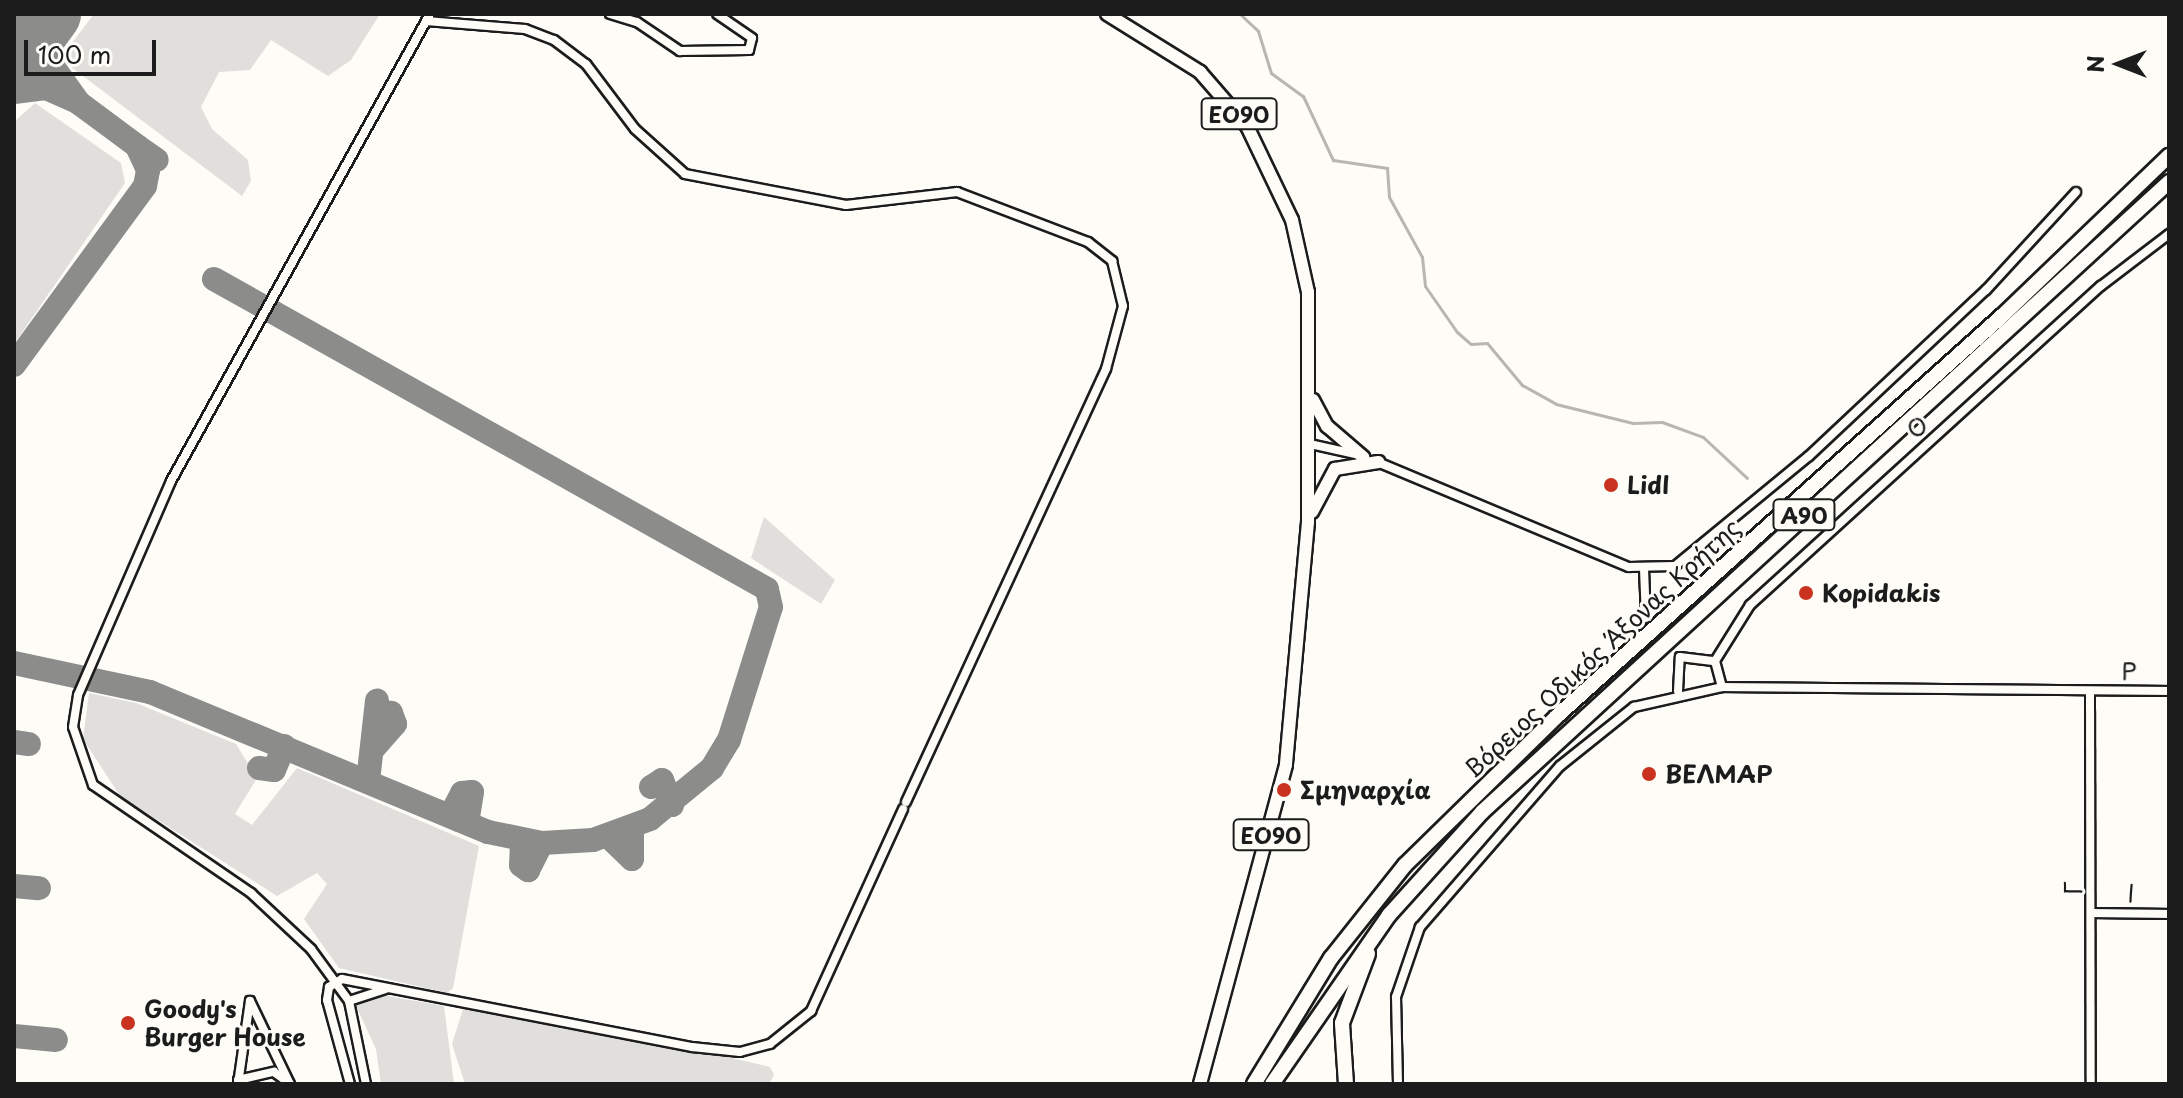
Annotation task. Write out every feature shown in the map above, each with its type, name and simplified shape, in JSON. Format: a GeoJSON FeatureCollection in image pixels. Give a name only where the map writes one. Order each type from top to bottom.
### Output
{"type":"FeatureCollection","features":[{"type":"Feature","properties":{"kind":"highway","name":"Βόρειος Οδικός Άξονας Κρήτης"},"geometry":{"type":"LineString","coordinates":[[1254,1084],[1276,1042],[1365,913],[1486,784],[2169,156]]}},
{"type":"Feature","properties":{"kind":"highway","name":"Βόρειος Οδικός Άξονας Κρήτης"},"geometry":{"type":"LineString","coordinates":[[1272,1084],[1372,937],[1482,812],[2169,182]]}},
{"type":"Feature","properties":{"kind":"highway"},"geometry":{"type":"LineString","coordinates":[[1346,1084],[1342,1023],[1363,962],[1482,812]]}},
{"type":"Feature","properties":{"kind":"highway"},"geometry":{"type":"LineString","coordinates":[[1246,1084],[1276,1042]]}},
{"type":"Feature","properties":{"kind":"main road","name":"ΕΟ90"},"geometry":{"type":"LineString","coordinates":[[1107,14],[1200,72],[1265,156],[1304,267],[1311,395],[1308,522],[1281,798],[1200,1084]]}},
{"type":"Feature","properties":{"kind":"main road"},"geometry":{"type":"LineString","coordinates":[[1311,395],[1327,426],[1363,457]]}},
{"type":"Feature","properties":{"kind":"main road"},"geometry":{"type":"LineString","coordinates":[[1308,522],[1335,469],[1378,462]]}},
{"type":"Feature","properties":{"kind":"street"},"geometry":{"type":"LineString","coordinates":[[456,14],[462,23]]}},
{"type":"Feature","properties":{"kind":"street"},"geometry":{"type":"LineString","coordinates":[[610,14],[637,22],[680,51],[749,50],[752,38],[717,14]]}},
{"type":"Feature","properties":{"kind":"street"},"geometry":{"type":"LineString","coordinates":[[334,982],[400,989],[692,1047],[763,1047],[811,1011],[1106,369],[1123,306],[1112,261],[1088,242],[957,192],[846,205],[685,174],[635,129],[566,47],[533,31],[428,18],[171,481],[74,716],[75,751],[93,785],[282,918],[334,982],[349,1001],[366,1084]]}},
{"type":"Feature","properties":{"kind":"street"},"geometry":{"type":"LineString","coordinates":[[1310,444],[1378,462],[1644,569],[1681,564],[1755,506],[1986,290],[2076,192]]}},
{"type":"Feature","properties":{"kind":"street","name":"Ο"},"geometry":{"type":"LineString","coordinates":[[1715,661],[1750,605],[2169,234]]}},
{"type":"Feature","properties":{"kind":"street"},"geometry":{"type":"LineString","coordinates":[[2151,249],[2169,247]]}},
{"type":"Feature","properties":{"kind":"street"},"geometry":{"type":"LineString","coordinates":[[1644,569],[1646,618]]}},
{"type":"Feature","properties":{"kind":"street"},"geometry":{"type":"LineString","coordinates":[[1673,649],[1680,657],[1715,661],[1722,687]]}},
{"type":"Feature","properties":{"kind":"street"},"geometry":{"type":"LineString","coordinates":[[1678,691],[1680,657]]}},
{"type":"Feature","properties":{"kind":"street","name":"Ρ"},"geometry":{"type":"LineString","coordinates":[[1398,1084],[1396,997],[1420,927],[1586,742],[1634,707],[1678,691],[1722,687],[2169,691]]}},
{"type":"Feature","properties":{"kind":"street","name":"Γ"},"geometry":{"type":"LineString","coordinates":[[2090,692],[2093,913],[2091,1084]]}},
{"type":"Feature","properties":{"kind":"street","name":"Ι"},"geometry":{"type":"LineString","coordinates":[[2093,913],[2169,914]]}},
{"type":"Feature","properties":{"kind":"street"},"geometry":{"type":"LineString","coordinates":[[334,982],[327,1000],[350,1084]]}},
{"type":"Feature","properties":{"kind":"street"},"geometry":{"type":"LineString","coordinates":[[349,1001],[366,991],[400,989]]}},
{"type":"Feature","properties":{"kind":"street"},"geometry":{"type":"LineString","coordinates":[[250,1001],[290,1084],[274,1072],[238,1082],[250,1001]]}},
{"type":"Feature","properties":{"kind":"street"},"geometry":{"type":"LineString","coordinates":[[349,1073],[365,1071]]}},
{"type":"Feature","properties":{"kind":"shaded area"},"geometry":{"type":"Polygon","coordinates":[[[94,14],[380,14],[351,60],[328,76],[271,40],[250,70],[219,72],[201,107],[212,129],[248,160],[251,181],[242,196],[71,67],[68,48],[94,14]]]}},
{"type":"Feature","properties":{"kind":"shaded area"},"geometry":{"type":"Polygon","coordinates":[[[35,103],[121,163],[125,183],[14,344],[14,122],[35,103]]]}},
{"type":"Feature","properties":{"kind":"shaded area"},"geometry":{"type":"Polygon","coordinates":[[[764,517],[835,580],[821,604],[751,558],[764,517]]]}},
{"type":"Feature","properties":{"kind":"shaded area"},"geometry":{"type":"Polygon","coordinates":[[[89,693],[136,703],[236,744],[257,778],[235,814],[252,825],[297,768],[479,846],[453,988],[447,993],[339,968],[304,919],[327,884],[317,873],[277,896],[120,796],[83,739],[89,693]]]}},
{"type":"Feature","properties":{"kind":"shaded area"},"geometry":{"type":"Polygon","coordinates":[[[376,994],[444,1006],[454,1084],[381,1084],[376,1049],[356,1006],[376,994]]]}},
{"type":"Feature","properties":{"kind":"shaded area"},"geometry":{"type":"Polygon","coordinates":[[[464,1006],[727,1057],[770,1067],[774,1075],[769,1084],[465,1084],[452,1044],[464,1006]]]}},
{"type":"Feature","properties":{"kind":"waterway"},"geometry":{"type":"LineString","coordinates":[[1240,14],[1258,31],[1271,73],[1303,96],[1333,160],[1387,168],[1389,197],[1422,257],[1425,286],[1457,332],[1471,344],[1487,343],[1522,385],[1556,404],[1633,423],[1662,422],[1703,437],[1747,478]]}},
{"type":"Feature","properties":{"kind":"taxiway"},"geometry":{"type":"LineString","coordinates":[[14,92],[46,88],[79,103],[47,58],[53,14]]}},
{"type":"Feature","properties":{"kind":"taxiway"},"geometry":{"type":"LineString","coordinates":[[79,103],[137,146]]}},
{"type":"Feature","properties":{"kind":"taxiway"},"geometry":{"type":"LineString","coordinates":[[14,365],[145,186],[148,170],[137,146],[157,160]]}},
{"type":"Feature","properties":{"kind":"taxiway"},"geometry":{"type":"LineString","coordinates":[[14,663],[150,692],[488,832],[542,843],[593,840],[650,819],[712,768],[729,740],[771,607],[767,589],[214,279]]}},
{"type":"Feature","properties":{"kind":"taxiway"},"geometry":{"type":"LineString","coordinates":[[368,781],[377,701]]}},
{"type":"Feature","properties":{"kind":"taxiway"},"geometry":{"type":"LineString","coordinates":[[374,748],[395,724],[391,713],[376,712]]}},
{"type":"Feature","properties":{"kind":"taxiway"},"geometry":{"type":"LineString","coordinates":[[14,742],[29,744]]}},
{"type":"Feature","properties":{"kind":"taxiway"},"geometry":{"type":"LineString","coordinates":[[259,768],[274,770],[284,746]]}},
{"type":"Feature","properties":{"kind":"taxiway"},"geometry":{"type":"LineString","coordinates":[[651,787],[662,780],[672,805]]}},
{"type":"Feature","properties":{"kind":"taxiway"},"geometry":{"type":"LineString","coordinates":[[450,816],[462,793],[472,792],[468,816],[459,820]]}},
{"type":"Feature","properties":{"kind":"taxiway"},"geometry":{"type":"LineString","coordinates":[[608,836],[632,859],[632,827]]}},
{"type":"Feature","properties":{"kind":"taxiway"},"geometry":{"type":"LineString","coordinates":[[522,840],[521,865],[528,870],[542,843]]}},
{"type":"Feature","properties":{"kind":"taxiway"},"geometry":{"type":"LineString","coordinates":[[14,886],[39,888]]}},
{"type":"Feature","properties":{"kind":"taxiway"},"geometry":{"type":"LineString","coordinates":[[14,1036],[56,1040]]}},
{"type":"Feature","properties":{"kind":"runway"},"geometry":{"type":"LineString","coordinates":[[14,65],[51,14]]}},
{"type":"Feature","properties":{"kind":"tunnel"},"geometry":{"type":"LineString","coordinates":[[1654,627],[1673,649]]}},
{"type":"Feature","properties":{"kind":"place","name":"Lidl"},"geometry":{"type":"Point","coordinates":[1611,485]}},
{"type":"Feature","properties":{"kind":"place","name":"Kopidakis"},"geometry":{"type":"Point","coordinates":[1806,593]}},
{"type":"Feature","properties":{"kind":"place","name":"ΒΕΛΜΑΡ"},"geometry":{"type":"Point","coordinates":[1649,774]}},
{"type":"Feature","properties":{"kind":"place","name":"Σμηναρχία"},"geometry":{"type":"Point","coordinates":[1284,790]}},
{"type":"Feature","properties":{"kind":"place","name":"Goody's Burger House"},"geometry":{"type":"Point","coordinates":[128,1023]}}]}
